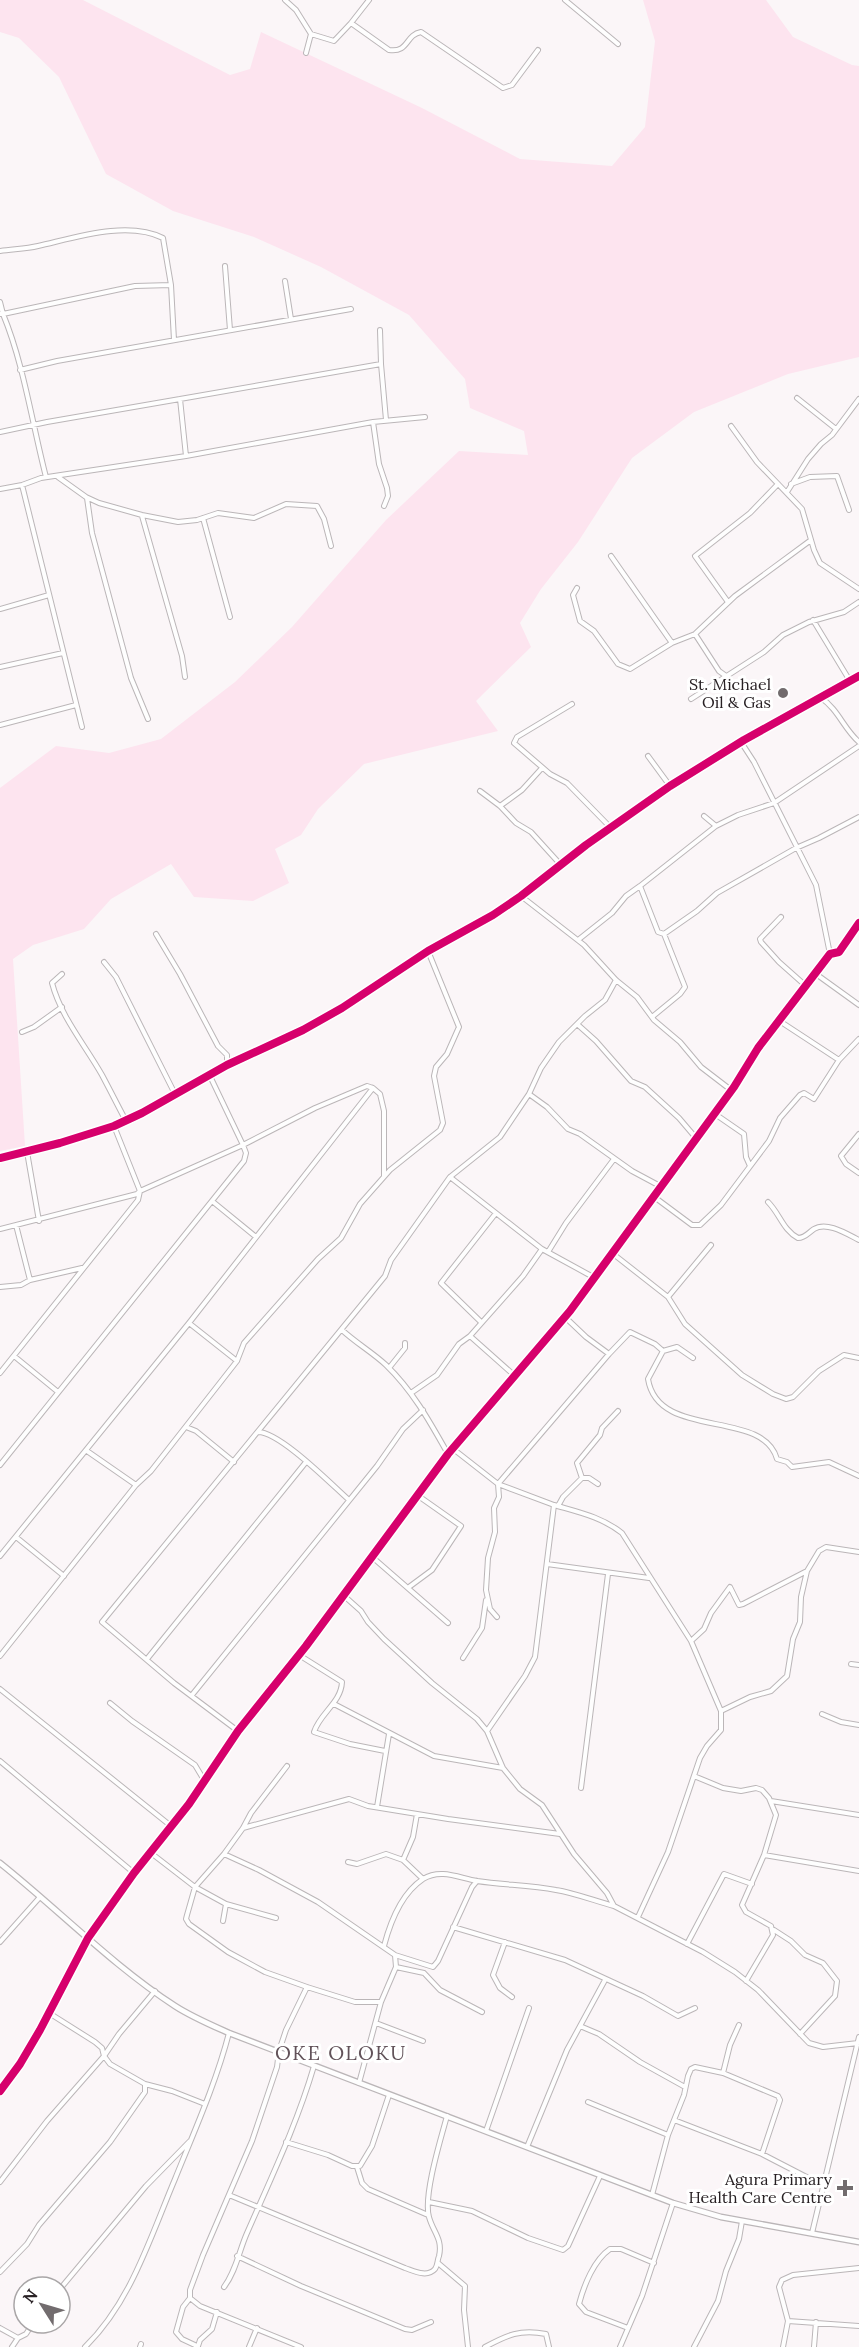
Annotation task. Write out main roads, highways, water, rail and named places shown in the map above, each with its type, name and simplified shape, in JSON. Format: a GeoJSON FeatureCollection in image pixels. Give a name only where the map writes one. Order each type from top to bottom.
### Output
{"type":"FeatureCollection","features":[{"type":"Feature","properties":{"kind":"place","name":"St. Michael Oil & Gas"},"geometry":{"type":"Point","coordinates":[783,693]}},
{"type":"Feature","properties":{"kind":"place","name":"Agura Primary Health Care Centre"},"geometry":{"type":"Point","coordinates":[845,2188]}},
{"type":"Feature","properties":{"kind":"district","name":"OKE OLOKU"},"geometry":{"type":"Point","coordinates":[341,2053]}}]}
